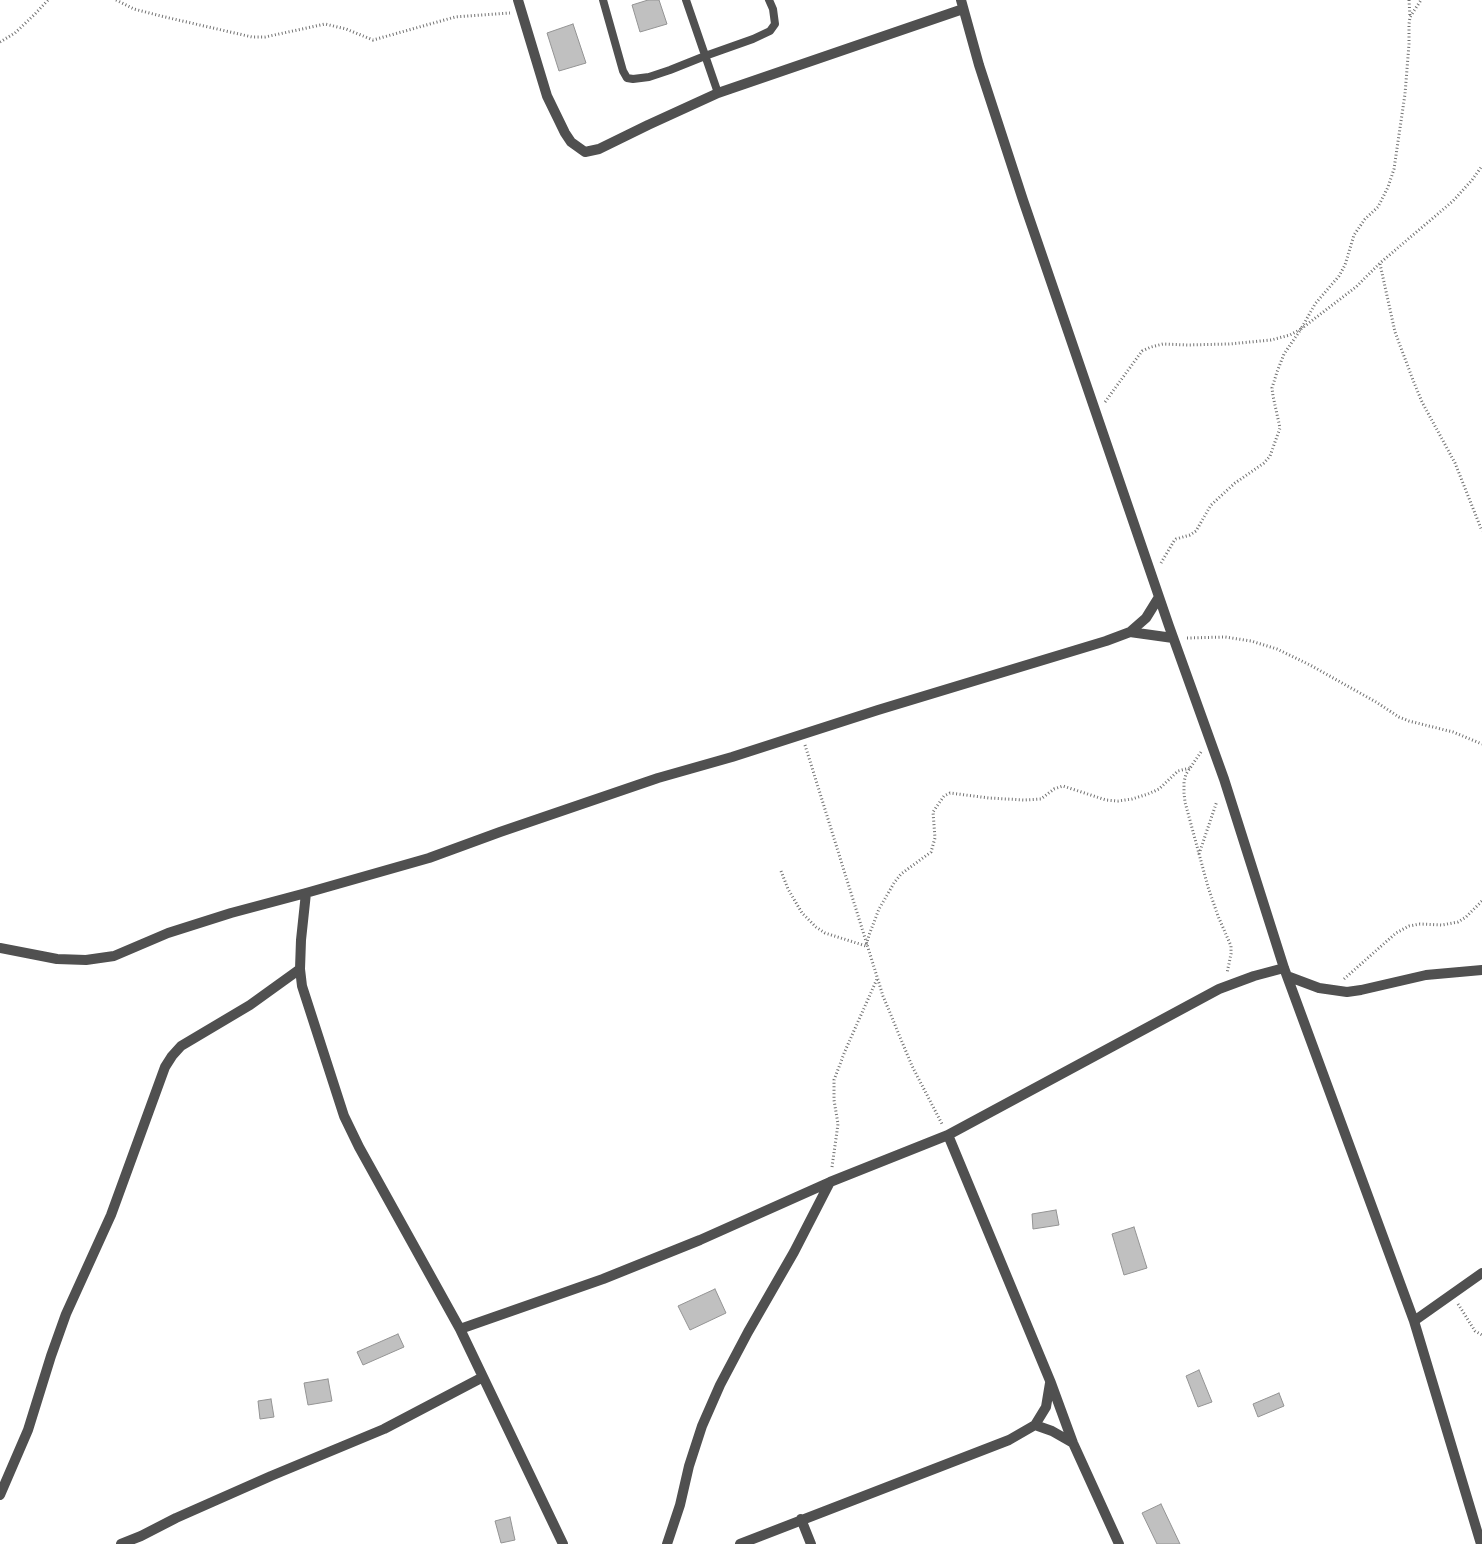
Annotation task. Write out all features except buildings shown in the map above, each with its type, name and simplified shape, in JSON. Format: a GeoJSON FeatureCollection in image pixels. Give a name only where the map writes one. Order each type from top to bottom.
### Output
{"type":"FeatureCollection","features":[{"type":"Feature","properties":{"kind":"street"},"geometry":{"type":"LineString","coordinates":[[518,0],[547,96],[571,142],[585,152],[599,149],[648,124],[718,94],[962,5],[979,65],[1023,200],[1173,638],[1224,779],[1285,972],[1414,1322],[1481,1544]]}},
{"type":"Feature","properties":{"kind":"street"},"geometry":{"type":"LineString","coordinates":[[0,948],[57,959],[86,960],[114,956],[177,930],[231,913],[429,858],[658,778],[732,757],[878,710],[1106,641],[1130,632],[1146,618],[1159,597]]}},
{"type":"Feature","properties":{"kind":"street"},"geometry":{"type":"LineString","coordinates":[[1130,632],[1173,638]]}},
{"type":"Feature","properties":{"kind":"street"},"geometry":{"type":"LineString","coordinates":[[306,893],[301,940],[300,969],[302,986],[344,1116],[358,1147],[460,1329],[563,1544]]}},
{"type":"Feature","properties":{"kind":"street"},"geometry":{"type":"LineString","coordinates":[[0,1495],[28,1430],[66,1314],[111,1216],[165,1067],[181,1046],[250,1005],[300,969]]}},
{"type":"Feature","properties":{"kind":"street"},"geometry":{"type":"LineString","coordinates":[[460,1329],[603,1279],[700,1240],[830,1182],[948,1135],[1219,989],[1254,976],[1285,972],[1318,988],[1347,992],[1426,975],[1482,970]]}},
{"type":"Feature","properties":{"kind":"street"},"geometry":{"type":"LineString","coordinates":[[948,1135],[1051,1383],[1073,1443],[1119,1544]]}},
{"type":"Feature","properties":{"kind":"street"},"geometry":{"type":"LineString","coordinates":[[667,1544],[702,1426],[720,1385],[794,1252],[830,1182]]}},
{"type":"Feature","properties":{"kind":"street"},"geometry":{"type":"LineString","coordinates":[[1414,1322],[1482,1273]]}},
{"type":"Feature","properties":{"kind":"street"},"geometry":{"type":"LineString","coordinates":[[121,1544],[262,1480],[384,1428],[483,1377]]}},
{"type":"Feature","properties":{"kind":"street"},"geometry":{"type":"LineString","coordinates":[[740,1544],[1009,1440],[1035,1425],[1046,1407],[1051,1383]]}},
{"type":"Feature","properties":{"kind":"street"},"geometry":{"type":"LineString","coordinates":[[1035,1425],[1052,1431],[1073,1443]]}},
{"type":"Feature","properties":{"kind":"street"},"geometry":{"type":"LineString","coordinates":[[801,1520],[811,1544]]}},
{"type":"Feature","properties":{"kind":"lane"},"geometry":{"type":"LineString","coordinates":[[603,0],[623,71],[627,78],[633,80],[649,77],[688,64],[770,31],[775,24],[773,9],[769,0]]}},
{"type":"Feature","properties":{"kind":"lane"},"geometry":{"type":"LineString","coordinates":[[686,0],[718,94]]}},
{"type":"Feature","properties":{"kind":"path"},"geometry":{"type":"LineString","coordinates":[[0,42],[15,33],[48,0]]}},
{"type":"Feature","properties":{"kind":"path"},"geometry":{"type":"LineString","coordinates":[[116,0],[134,9],[252,37],[265,37],[325,24],[346,29],[373,40],[455,16],[522,12]]}},
{"type":"Feature","properties":{"kind":"path"},"geometry":{"type":"LineString","coordinates":[[1153,580],[1174,541],[1194,533],[1210,505],[1235,483],[1264,463],[1270,456],[1280,428],[1272,388],[1284,354],[1315,304],[1339,276],[1345,264],[1354,235],[1365,219],[1378,207],[1394,169],[1405,94],[1410,17],[1409,0]]}},
{"type":"Feature","properties":{"kind":"path"},"geometry":{"type":"LineString","coordinates":[[1410,17],[1421,0]]}},
{"type":"Feature","properties":{"kind":"path"},"geometry":{"type":"LineString","coordinates":[[1096,414],[1142,351],[1151,347],[1163,344],[1204,344],[1271,340],[1290,335],[1301,329],[1356,287],[1453,201],[1482,166]]}},
{"type":"Feature","properties":{"kind":"path"},"geometry":{"type":"LineString","coordinates":[[1380,264],[1395,332],[1413,380],[1422,402],[1455,463],[1482,531]]}},
{"type":"Feature","properties":{"kind":"path"},"geometry":{"type":"LineString","coordinates":[[1173,638],[1224,637],[1251,641],[1277,648],[1376,702],[1398,717],[1453,732],[1482,744]]}},
{"type":"Feature","properties":{"kind":"path"},"geometry":{"type":"LineString","coordinates":[[802,735],[877,979],[912,1066],[948,1135]]}},
{"type":"Feature","properties":{"kind":"path"},"geometry":{"type":"LineString","coordinates":[[1210,743],[1186,774],[1184,793],[1198,854],[1218,916],[1231,946],[1228,971],[1219,989]]}},
{"type":"Feature","properties":{"kind":"path"},"geometry":{"type":"LineString","coordinates":[[866,946],[876,916],[890,889],[901,874],[931,852],[935,838],[933,812],[944,796],[950,794],[1024,800],[1041,798],[1054,789],[1063,786],[1106,800],[1118,801],[1148,794],[1159,788],[1178,771],[1190,768]]}},
{"type":"Feature","properties":{"kind":"path"},"geometry":{"type":"LineString","coordinates":[[1198,854],[1224,779]]}},
{"type":"Feature","properties":{"kind":"path"},"geometry":{"type":"LineString","coordinates":[[781,871],[788,889],[802,912],[816,927],[825,933],[866,946]]}},
{"type":"Feature","properties":{"kind":"path"},"geometry":{"type":"LineString","coordinates":[[1331,991],[1396,933],[1409,926],[1420,924],[1442,925],[1458,922],[1466,918],[1482,901]]}},
{"type":"Feature","properties":{"kind":"path"},"geometry":{"type":"LineString","coordinates":[[830,1182],[838,1124],[834,1100],[834,1080],[841,1059],[877,979]]}},
{"type":"Feature","properties":{"kind":"path"},"geometry":{"type":"LineString","coordinates":[[1452,1295],[1475,1331],[1482,1335]]}}]}
